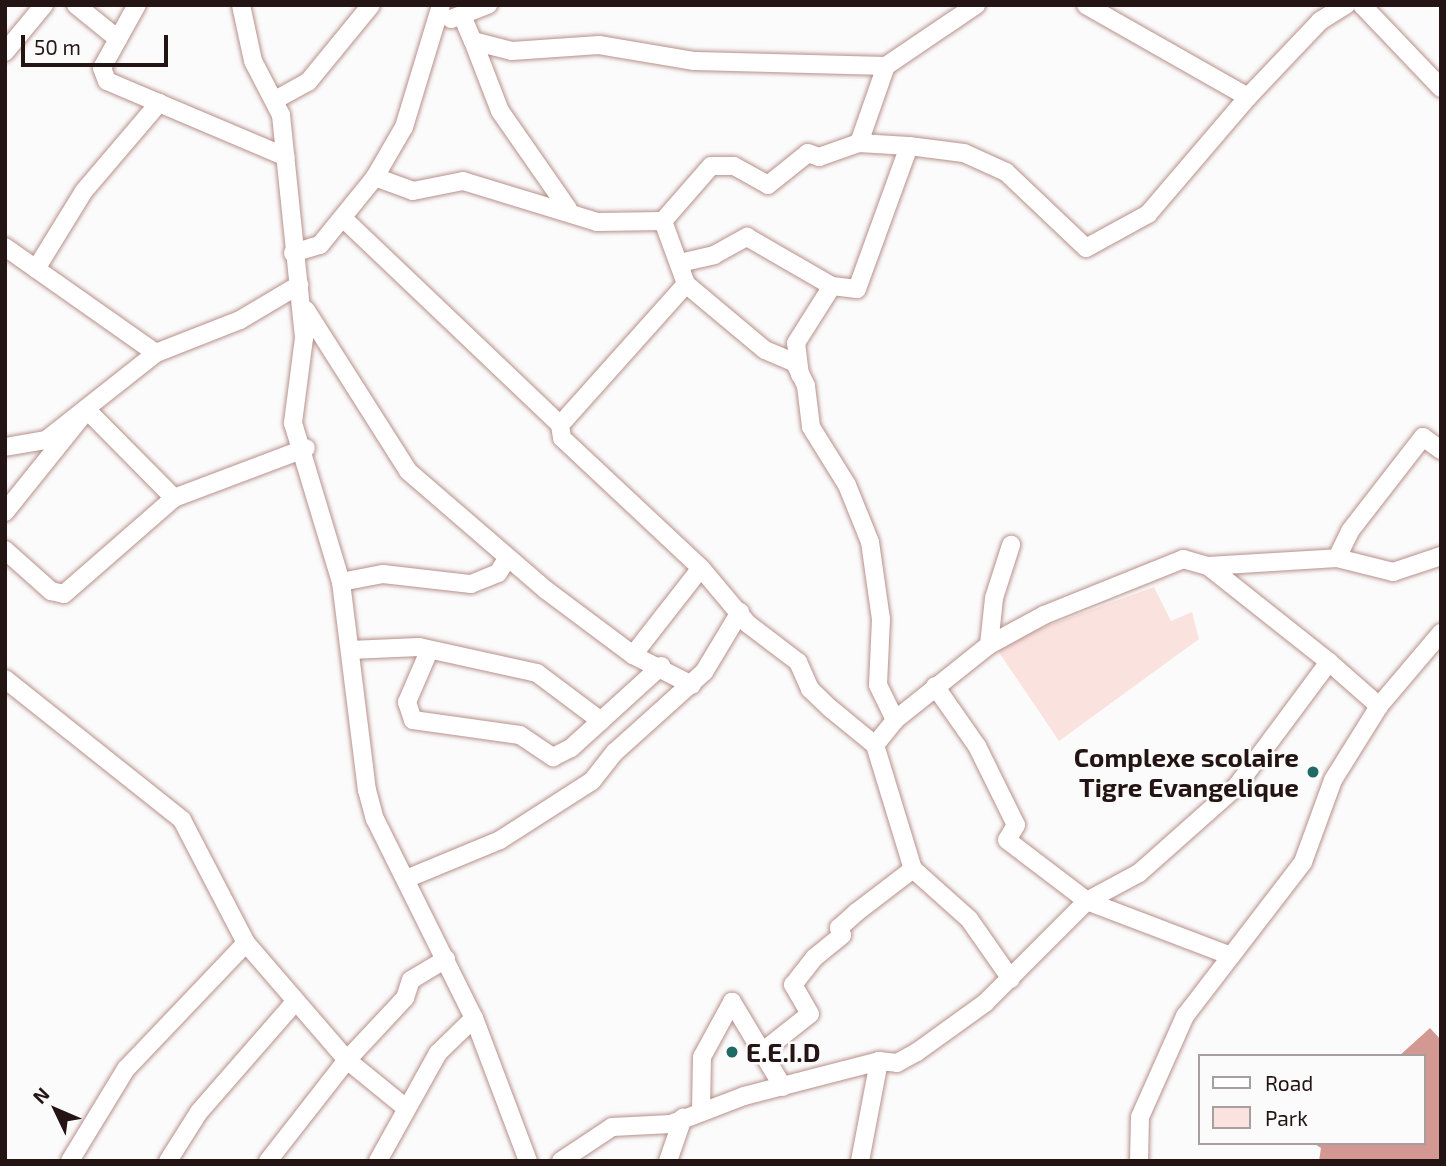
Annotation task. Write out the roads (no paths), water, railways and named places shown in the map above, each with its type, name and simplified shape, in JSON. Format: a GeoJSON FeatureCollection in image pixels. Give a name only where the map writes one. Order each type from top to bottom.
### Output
{"type":"FeatureCollection","features":[{"type":"Feature","properties":{"kind":"street"},"geometry":{"type":"LineString","coordinates":[[5,52],[44,5]]}},
{"type":"Feature","properties":{"kind":"street"},"geometry":{"type":"LineString","coordinates":[[76,5],[118,39]]}},
{"type":"Feature","properties":{"kind":"street"},"geometry":{"type":"LineString","coordinates":[[137,5],[102,68],[107,81],[286,157]]}},
{"type":"Feature","properties":{"kind":"street"},"geometry":{"type":"LineString","coordinates":[[241,5],[253,61],[275,100],[286,157],[293,253],[303,304],[304,338],[292,397],[293,423],[306,448],[341,582],[367,790],[406,879],[474,1018],[528,1161]]}},
{"type":"Feature","properties":{"kind":"street"},"geometry":{"type":"LineString","coordinates":[[275,100],[308,82],[370,5]]}},
{"type":"Feature","properties":{"kind":"street"},"geometry":{"type":"LineString","coordinates":[[293,253],[320,245],[345,220],[375,177],[404,127],[441,13],[463,18],[488,5]]}},
{"type":"Feature","properties":{"kind":"street"},"geometry":{"type":"LineString","coordinates":[[473,41],[512,51],[600,45],[695,61],[886,66],[976,5]]}},
{"type":"Feature","properties":{"kind":"street"},"geometry":{"type":"LineString","coordinates":[[1086,5],[1248,97]]}},
{"type":"Feature","properties":{"kind":"street"},"geometry":{"type":"LineString","coordinates":[[375,177],[413,191],[463,181],[538,207],[568,209],[597,222],[663,221],[711,166],[734,166],[768,185],[779,182],[797,157],[859,142],[909,146],[964,153],[1006,172],[1086,248],[1148,214],[1248,97],[1320,21],[1346,5]]}},
{"type":"Feature","properties":{"kind":"street"},"geometry":{"type":"LineString","coordinates":[[1362,5],[1441,88]]}},
{"type":"Feature","properties":{"kind":"street"},"geometry":{"type":"LineString","coordinates":[[463,18],[500,111],[568,209]]}},
{"type":"Feature","properties":{"kind":"street"},"geometry":{"type":"LineString","coordinates":[[859,142],[886,66]]}},
{"type":"Feature","properties":{"kind":"street"},"geometry":{"type":"LineString","coordinates":[[36,270],[84,191],[159,103]]}},
{"type":"Feature","properties":{"kind":"street"},"geometry":{"type":"LineString","coordinates":[[680,262],[714,255],[747,237],[832,286],[857,289],[909,146]]}},
{"type":"Feature","properties":{"kind":"street"},"geometry":{"type":"LineString","coordinates":[[345,220],[560,425],[562,438],[701,568],[740,612],[798,662],[810,688],[875,745],[913,869],[969,919],[1011,979]]}},
{"type":"Feature","properties":{"kind":"street"},"geometry":{"type":"LineString","coordinates":[[663,221],[686,284],[765,350],[795,363],[800,374]]}},
{"type":"Feature","properties":{"kind":"street"},"geometry":{"type":"LineString","coordinates":[[5,247],[156,353]]}},
{"type":"Feature","properties":{"kind":"street"},"geometry":{"type":"LineString","coordinates":[[560,425],[686,284]]}},
{"type":"Feature","properties":{"kind":"street"},"geometry":{"type":"LineString","coordinates":[[5,447],[46,440],[156,353],[240,320],[299,285]]}},
{"type":"Feature","properties":{"kind":"street"},"geometry":{"type":"LineString","coordinates":[[832,286],[796,343],[800,374],[811,428],[847,485],[870,542],[881,619],[878,685],[895,720]]}},
{"type":"Feature","properties":{"kind":"street"},"geometry":{"type":"LineString","coordinates":[[303,304],[401,462],[507,559],[633,655],[661,666],[692,685]]}},
{"type":"Feature","properties":{"kind":"street"},"geometry":{"type":"LineString","coordinates":[[87,410],[174,498]]}},
{"type":"Feature","properties":{"kind":"street"},"geometry":{"type":"LineString","coordinates":[[5,512],[87,410]]}},
{"type":"Feature","properties":{"kind":"street"},"geometry":{"type":"LineString","coordinates":[[1337,558],[1350,530],[1423,437],[1441,450]]}},
{"type":"Feature","properties":{"kind":"street"},"geometry":{"type":"LineString","coordinates":[[5,550],[51,591],[64,594],[174,498],[306,448]]}},
{"type":"Feature","properties":{"kind":"street"},"geometry":{"type":"LineString","coordinates":[[989,645],[994,598],[1011,545]]}},
{"type":"Feature","properties":{"kind":"street"},"geometry":{"type":"LineString","coordinates":[[875,745],[895,720],[989,645],[1044,615],[1183,559],[1208,566],[1337,558],[1393,572],[1441,556]]}},
{"type":"Feature","properties":{"kind":"street"},"geometry":{"type":"LineString","coordinates":[[341,582],[383,574],[471,584],[498,573],[507,559]]}},
{"type":"Feature","properties":{"kind":"street"},"geometry":{"type":"LineString","coordinates":[[1208,566],[1329,662],[1379,706]]}},
{"type":"Feature","properties":{"kind":"street"},"geometry":{"type":"LineString","coordinates":[[633,655],[701,568]]}},
{"type":"Feature","properties":{"kind":"street"},"geometry":{"type":"LineString","coordinates":[[406,879],[556,808],[692,685],[740,612]]}},
{"type":"Feature","properties":{"kind":"street"},"geometry":{"type":"LineString","coordinates":[[1139,1161],[1140,1116],[1185,1016],[1303,862],[1333,780],[1379,706],[1441,633]]}},
{"type":"Feature","properties":{"kind":"street"},"geometry":{"type":"LineString","coordinates":[[350,650],[429,651],[537,673],[601,722]]}},
{"type":"Feature","properties":{"kind":"street"},"geometry":{"type":"LineString","coordinates":[[429,651],[407,702],[418,724],[520,736],[552,757],[601,722],[661,666]]}},
{"type":"Feature","properties":{"kind":"street"},"geometry":{"type":"LineString","coordinates":[[561,1161],[612,1127],[683,1118],[879,1061],[897,1063],[917,1052],[1011,979],[1087,901],[1139,873],[1236,787],[1329,662]]}},
{"type":"Feature","properties":{"kind":"street"},"geometry":{"type":"LineString","coordinates":[[5,679],[182,820],[246,943],[347,1060],[406,1108]]}},
{"type":"Feature","properties":{"kind":"street"},"geometry":{"type":"LineString","coordinates":[[936,686],[977,746],[1016,825],[1007,840],[1087,901],[1231,956]]}},
{"type":"Feature","properties":{"kind":"street"},"geometry":{"type":"LineString","coordinates":[[762,1052],[810,1014],[793,985],[814,958],[842,935],[839,928],[913,869]]}},
{"type":"Feature","properties":{"kind":"street"},"geometry":{"type":"LineString","coordinates":[[70,1161],[126,1069],[246,943]]}},
{"type":"Feature","properties":{"kind":"street"},"geometry":{"type":"LineString","coordinates":[[268,1161],[347,1060],[405,998],[411,980],[446,958]]}},
{"type":"Feature","properties":{"kind":"street"},"geometry":{"type":"LineString","coordinates":[[168,1161],[199,1112],[295,1002]]}},
{"type":"Feature","properties":{"kind":"street"},"geometry":{"type":"LineString","coordinates":[[701,1112],[702,1057],[732,1002],[783,1087]]}},
{"type":"Feature","properties":{"kind":"street"},"geometry":{"type":"LineString","coordinates":[[377,1161],[438,1054],[474,1018]]}},
{"type":"Feature","properties":{"kind":"street"},"geometry":{"type":"LineString","coordinates":[[860,1161],[879,1061]]}},
{"type":"Feature","properties":{"kind":"street"},"geometry":{"type":"LineString","coordinates":[[668,1161],[683,1118]]}},
{"type":"Feature","properties":{"kind":"place","name":"Complexe scolaire Tigre Evangelique"},"geometry":{"type":"Point","coordinates":[1313,772]}},
{"type":"Feature","properties":{"kind":"place","name":"E.E.I.D"},"geometry":{"type":"Point","coordinates":[732,1052]}}]}
